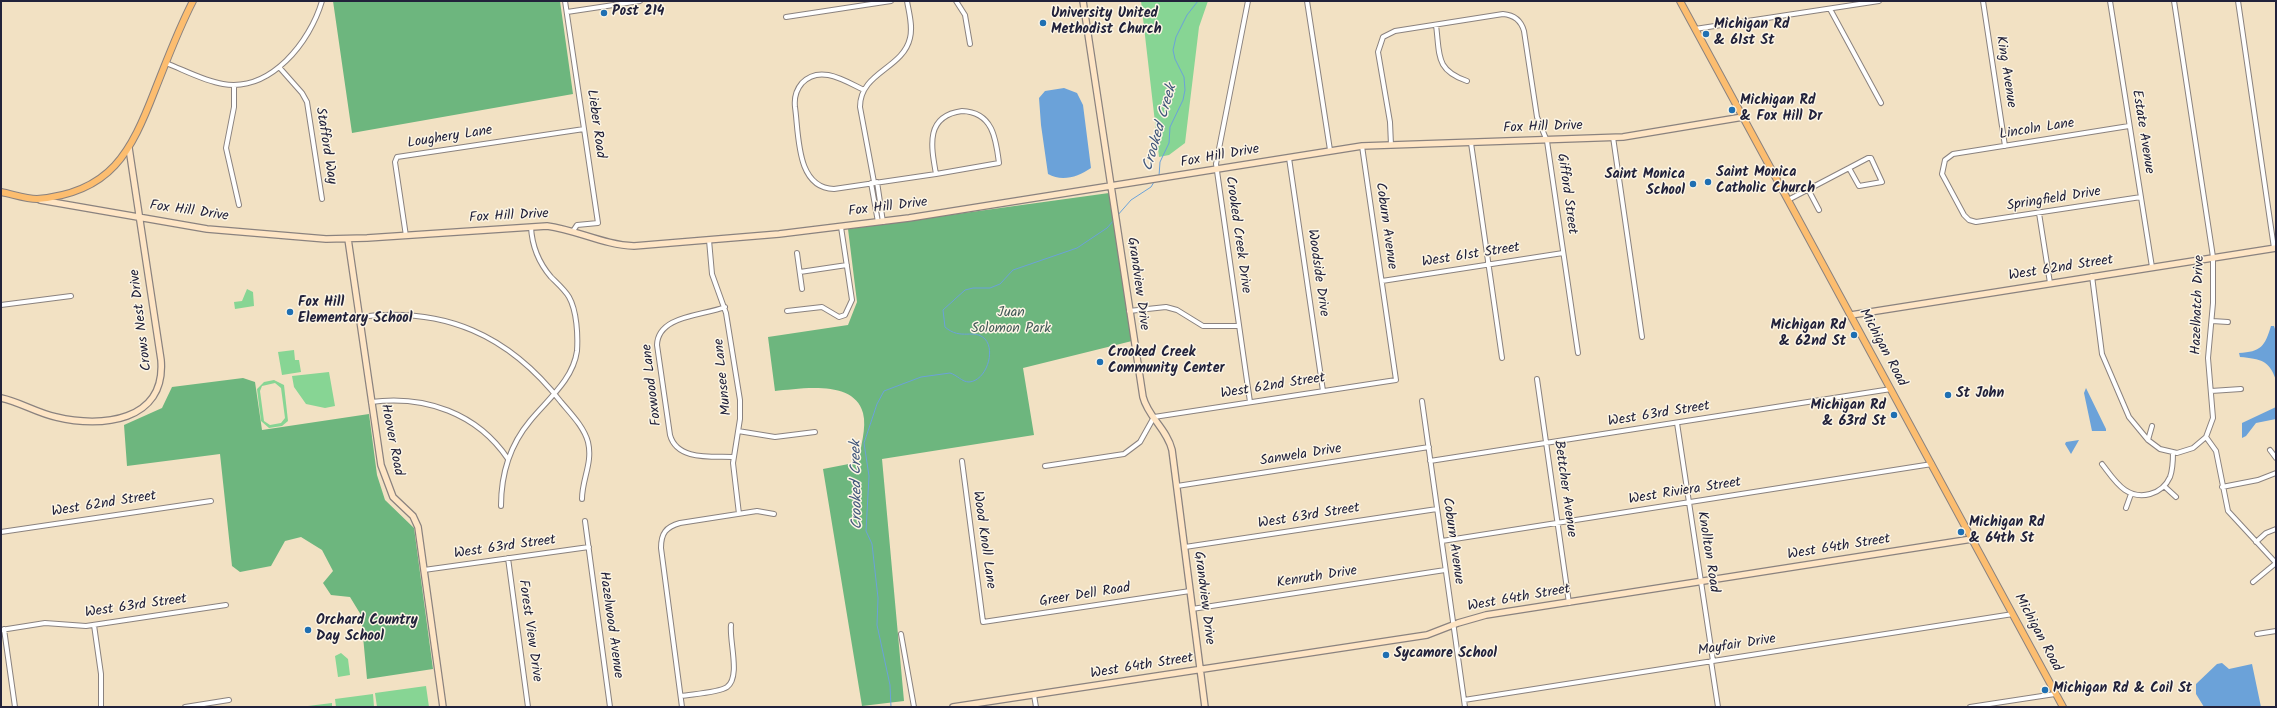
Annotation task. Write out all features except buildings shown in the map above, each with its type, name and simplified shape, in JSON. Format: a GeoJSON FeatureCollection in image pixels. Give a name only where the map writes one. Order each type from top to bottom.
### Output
{"type":"FeatureCollection","features":[{"type":"Feature","properties":{"kind":"main road"},"geometry":{"type":"LineString","coordinates":[[1,192],[36,199],[68,193],[87,186],[108,172],[129,148],[142,123],[193,1]]}},
{"type":"Feature","properties":{"kind":"main road","name":"Michigan Road"},"geometry":{"type":"LineString","coordinates":[[1680,1],[2063,707]]}},
{"type":"Feature","properties":{"kind":"street"},"geometry":{"type":"LineString","coordinates":[[166,63],[218,84],[234,85],[262,78],[279,67],[305,40],[313,25],[322,1]]}},
{"type":"Feature","properties":{"kind":"street","name":"Lieber Road"},"geometry":{"type":"LineString","coordinates":[[565,1],[598,223],[578,225],[573,231]]}},
{"type":"Feature","properties":{"kind":"street"},"geometry":{"type":"LineString","coordinates":[[567,12],[640,1]]}},
{"type":"Feature","properties":{"kind":"street"},"geometry":{"type":"LineString","coordinates":[[786,17],[891,1]]}},
{"type":"Feature","properties":{"kind":"street"},"geometry":{"type":"LineString","coordinates":[[880,222],[860,107],[864,90],[870,81],[898,59],[907,47],[911,30],[907,1]]}},
{"type":"Feature","properties":{"kind":"street"},"geometry":{"type":"LineString","coordinates":[[956,1],[965,13],[970,44]]}},
{"type":"Feature","properties":{"kind":"street","name":"Grandview Drive"},"geometry":{"type":"LineString","coordinates":[[1083,1],[1143,397],[1147,408],[1170,443],[1177,486],[1205,707]]}},
{"type":"Feature","properties":{"kind":"street","name":"Crooked Creek Drive"},"geometry":{"type":"LineString","coordinates":[[1248,1],[1217,158],[1217,170],[1250,402]]}},
{"type":"Feature","properties":{"kind":"street"},"geometry":{"type":"LineString","coordinates":[[1307,1],[1330,150]]}},
{"type":"Feature","properties":{"kind":"street"},"geometry":{"type":"LineString","coordinates":[[1696,29],[1880,1]]}},
{"type":"Feature","properties":{"kind":"street","name":"King Avenue"},"geometry":{"type":"LineString","coordinates":[[1983,1],[2004,146]]}},
{"type":"Feature","properties":{"kind":"street","name":"Estate Avenue"},"geometry":{"type":"LineString","coordinates":[[2110,1],[2152,267]]}},
{"type":"Feature","properties":{"kind":"street","name":"Hazelhatch Drive"},"geometry":{"type":"LineString","coordinates":[[2174,1],[2213,257],[2212,321],[2208,358],[2213,418],[2206,437]]}},
{"type":"Feature","properties":{"kind":"street"},"geometry":{"type":"LineString","coordinates":[[2238,1],[2275,248]]}},
{"type":"Feature","properties":{"kind":"street"},"geometry":{"type":"LineString","coordinates":[[1830,8],[1881,103]]}},
{"type":"Feature","properties":{"kind":"street","name":"Gifford Street"},"geometry":{"type":"LineString","coordinates":[[1436,25],[1503,14],[1516,18],[1524,29],[1537,117],[1547,141],[1578,353]]}},
{"type":"Feature","properties":{"kind":"street"},"geometry":{"type":"LineString","coordinates":[[1391,145],[1390,122],[1378,52],[1382,38],[1391,32],[1436,25],[1443,66],[1451,75],[1467,81]]}},
{"type":"Feature","properties":{"kind":"street","name":"Stafford Way"},"geometry":{"type":"LineString","coordinates":[[279,67],[301,91],[308,104],[322,199]]}},
{"type":"Feature","properties":{"kind":"street"},"geometry":{"type":"LineString","coordinates":[[864,90],[832,75],[816,75],[808,78],[800,86],[796,95],[795,106],[804,168],[812,180],[821,187],[832,189],[874,182],[936,174],[999,164],[994,132],[984,118],[972,112],[962,111],[949,114],[940,122],[934,130],[931,141],[936,174]]}},
{"type":"Feature","properties":{"kind":"street"},"geometry":{"type":"LineString","coordinates":[[234,85],[234,107],[226,148],[239,205]]}},
{"type":"Feature","properties":{"kind":"street","name":"Fox Hill Drive"},"geometry":{"type":"LineString","coordinates":[[36,199],[207,228],[348,239],[547,226],[573,231],[626,245],[709,240],[880,222],[1133,184],[1330,150],[1362,146],[1547,141],[1613,137],[1655,133],[1743,117]]}},
{"type":"Feature","properties":{"kind":"street","name":"Lincoln Lane"},"geometry":{"type":"LineString","coordinates":[[1970,221],[1963,214],[1942,174],[1942,164],[1949,156],[2129,126]]}},
{"type":"Feature","properties":{"kind":"street","name":"Loughery Lane"},"geometry":{"type":"LineString","coordinates":[[406,236],[395,162],[398,157],[584,128]]}},
{"type":"Feature","properties":{"kind":"street"},"geometry":{"type":"LineString","coordinates":[[1613,137],[1642,337]]}},
{"type":"Feature","properties":{"kind":"street"},"geometry":{"type":"LineString","coordinates":[[1471,143],[1502,358]]}},
{"type":"Feature","properties":{"kind":"street","name":"Coburn Avenue"},"geometry":{"type":"LineString","coordinates":[[1362,146],[1396,380]]}},
{"type":"Feature","properties":{"kind":"street","name":"Crows Nest Drive"},"geometry":{"type":"LineString","coordinates":[[1,398],[56,418],[85,422],[110,421],[127,417],[142,408],[151,399],[159,383],[161,364],[129,148]]}},
{"type":"Feature","properties":{"kind":"street"},"geometry":{"type":"LineString","coordinates":[[1788,200],[1808,189],[1870,157],[1882,182],[1859,186],[1849,168]]}},
{"type":"Feature","properties":{"kind":"street","name":"Woodside Drive"},"geometry":{"type":"LineString","coordinates":[[1289,158],[1323,391]]}},
{"type":"Feature","properties":{"kind":"street"},"geometry":{"type":"LineString","coordinates":[[1808,189],[1819,210]]}},
{"type":"Feature","properties":{"kind":"street","name":"Springfield Drive"},"geometry":{"type":"LineString","coordinates":[[1970,221],[1980,222],[2141,197]]}},
{"type":"Feature","properties":{"kind":"street"},"geometry":{"type":"LineString","coordinates":[[2039,213],[2050,283]]}},
{"type":"Feature","properties":{"kind":"street"},"geometry":{"type":"LineString","coordinates":[[501,506],[503,481],[508,460],[526,426],[567,378],[575,360],[577,343],[574,308],[568,295],[540,261],[534,244],[531,227]]}},
{"type":"Feature","properties":{"kind":"street"},"geometry":{"type":"LineString","coordinates":[[787,311],[822,307],[839,317],[844,317],[852,301],[841,227]]}},
{"type":"Feature","properties":{"kind":"street","name":"Hoover Road"},"geometry":{"type":"LineString","coordinates":[[348,239],[371,402],[383,472],[395,501],[411,514],[417,523],[443,707]]}},
{"type":"Feature","properties":{"kind":"street","name":"Munsee Lane"},"geometry":{"type":"LineString","coordinates":[[709,240],[712,276],[725,307],[740,400],[738,431],[733,457],[733,473],[739,514]]}},
{"type":"Feature","properties":{"kind":"street","name":"West 62nd Street"},"geometry":{"type":"LineString","coordinates":[[1851,315],[2275,248]]}},
{"type":"Feature","properties":{"kind":"street","name":"West 61st Street"},"geometry":{"type":"LineString","coordinates":[[1382,281],[1563,252]]}},
{"type":"Feature","properties":{"kind":"street"},"geometry":{"type":"LineString","coordinates":[[797,253],[802,289]]}},
{"type":"Feature","properties":{"kind":"street"},"geometry":{"type":"LineString","coordinates":[[800,272],[847,265]]}},
{"type":"Feature","properties":{"kind":"street"},"geometry":{"type":"LineString","coordinates":[[2092,276],[2103,356],[2128,415],[2148,440],[2160,449],[2173,452],[2190,450],[2206,437],[2216,451],[2228,511],[2276,563],[2253,582]]}},
{"type":"Feature","properties":{"kind":"street"},"geometry":{"type":"LineString","coordinates":[[1,305],[71,296]]}},
{"type":"Feature","properties":{"kind":"street","name":"Foxwood Lane"},"geometry":{"type":"LineString","coordinates":[[725,307],[668,324],[660,332],[657,345],[670,434],[673,443],[679,450],[688,454],[733,457]]}},
{"type":"Feature","properties":{"kind":"street"},"geometry":{"type":"LineString","coordinates":[[1129,311],[1166,307],[1177,310],[1204,326],[1239,326]]}},
{"type":"Feature","properties":{"kind":"street"},"geometry":{"type":"LineString","coordinates":[[359,318],[394,314],[426,316],[473,330],[500,344],[518,357],[537,374],[554,393],[585,432],[590,462],[583,485],[582,499]]}},
{"type":"Feature","properties":{"kind":"street"},"geometry":{"type":"LineString","coordinates":[[2212,321],[2228,322]]}},
{"type":"Feature","properties":{"kind":"street","name":"Bettcher Avenue"},"geometry":{"type":"LineString","coordinates":[[1537,379],[1569,603]]}},
{"type":"Feature","properties":{"kind":"street","name":"West 62nd Street"},"geometry":{"type":"LineString","coordinates":[[1154,417],[1396,380]]}},
{"type":"Feature","properties":{"kind":"street","name":"West 63rd Street"},"geometry":{"type":"LineString","coordinates":[[1430,461],[1891,389]]}},
{"type":"Feature","properties":{"kind":"street"},"geometry":{"type":"LineString","coordinates":[[2211,392],[2241,389]]}},
{"type":"Feature","properties":{"kind":"street"},"geometry":{"type":"LineString","coordinates":[[371,402],[407,400],[427,403],[448,410],[478,427],[496,444],[508,460]]}},
{"type":"Feature","properties":{"kind":"street","name":"Coburn Avenue"},"geometry":{"type":"LineString","coordinates":[[1422,401],[1442,541],[1452,625],[1465,707]]}},
{"type":"Feature","properties":{"kind":"street"},"geometry":{"type":"LineString","coordinates":[[1045,466],[1124,454],[1140,442],[1154,417]]}},
{"type":"Feature","properties":{"kind":"street","name":"Knollton Road"},"geometry":{"type":"LineString","coordinates":[[1677,423],[1718,707]]}},
{"type":"Feature","properties":{"kind":"street"},"geometry":{"type":"LineString","coordinates":[[2148,440],[2152,426]]}},
{"type":"Feature","properties":{"kind":"street"},"geometry":{"type":"LineString","coordinates":[[738,431],[775,437],[815,432]]}},
{"type":"Feature","properties":{"kind":"street","name":"Sanwela Drive"},"geometry":{"type":"LineString","coordinates":[[1177,486],[1429,447]]}},
{"type":"Feature","properties":{"kind":"street"},"geometry":{"type":"LineString","coordinates":[[2270,450],[2276,458]]}},
{"type":"Feature","properties":{"kind":"street"},"geometry":{"type":"LineString","coordinates":[[2102,464],[2121,487],[2132,494],[2149,495],[2164,486],[2172,471],[2173,452]]}},
{"type":"Feature","properties":{"kind":"street","name":"Wood Knoll Lane"},"geometry":{"type":"LineString","coordinates":[[962,461],[983,622]]}},
{"type":"Feature","properties":{"kind":"street","name":"West Riviera Street"},"geometry":{"type":"LineString","coordinates":[[1442,541],[1932,464]]}},
{"type":"Feature","properties":{"kind":"street"},"geometry":{"type":"LineString","coordinates":[[2222,487],[2258,480],[2276,473]]}},
{"type":"Feature","properties":{"kind":"street"},"geometry":{"type":"LineString","coordinates":[[2164,486],[2176,497]]}},
{"type":"Feature","properties":{"kind":"street"},"geometry":{"type":"LineString","coordinates":[[2126,508],[2132,494]]}},
{"type":"Feature","properties":{"kind":"street","name":"West 62nd Street"},"geometry":{"type":"LineString","coordinates":[[1,532],[211,501]]}},
{"type":"Feature","properties":{"kind":"street","name":"West 63rd Street"},"geometry":{"type":"LineString","coordinates":[[1185,547],[1437,508]]}},
{"type":"Feature","properties":{"kind":"street"},"geometry":{"type":"LineString","coordinates":[[682,707],[661,539],[664,531],[670,526],[757,511],[774,514]]}},
{"type":"Feature","properties":{"kind":"street","name":"Hazelwood Avenue"},"geometry":{"type":"LineString","coordinates":[[585,521],[610,707]]}},
{"type":"Feature","properties":{"kind":"street"},"geometry":{"type":"LineString","coordinates":[[2256,542],[2266,533],[2276,529]]}},
{"type":"Feature","properties":{"kind":"street","name":"West 64th Street"},"geometry":{"type":"LineString","coordinates":[[953,707],[1427,635],[1452,625],[1486,615],[1972,539]]}},
{"type":"Feature","properties":{"kind":"street","name":"West 63rd Street"},"geometry":{"type":"LineString","coordinates":[[424,570],[589,547]]}},
{"type":"Feature","properties":{"kind":"street","name":"Forest View Drive"},"geometry":{"type":"LineString","coordinates":[[508,558],[528,707]]}},
{"type":"Feature","properties":{"kind":"street","name":"Kenruth Drive"},"geometry":{"type":"LineString","coordinates":[[1192,609],[1445,570]]}},
{"type":"Feature","properties":{"kind":"street","name":"Greer Dell Road"},"geometry":{"type":"LineString","coordinates":[[983,622],[1190,591]]}},
{"type":"Feature","properties":{"kind":"street","name":"West 63rd Street"},"geometry":{"type":"LineString","coordinates":[[2,629],[45,623],[94,625],[226,605]]}},
{"type":"Feature","properties":{"kind":"street","name":"Mayfair Drive"},"geometry":{"type":"LineString","coordinates":[[1464,700],[2012,614]]}},
{"type":"Feature","properties":{"kind":"street"},"geometry":{"type":"LineString","coordinates":[[94,625],[101,674],[101,707]]}},
{"type":"Feature","properties":{"kind":"street"},"geometry":{"type":"LineString","coordinates":[[681,696],[726,688],[731,683],[734,668],[730,638],[732,625]]}},
{"type":"Feature","properties":{"kind":"street"},"geometry":{"type":"LineString","coordinates":[[2,629],[15,707]]}},
{"type":"Feature","properties":{"kind":"street"},"geometry":{"type":"LineString","coordinates":[[2256,634],[2276,631]]}},
{"type":"Feature","properties":{"kind":"street"},"geometry":{"type":"LineString","coordinates":[[901,634],[914,707]]}},
{"type":"Feature","properties":{"kind":"street"},"geometry":{"type":"LineString","coordinates":[[1972,707],[2056,694]]}},
{"type":"Feature","properties":{"kind":"street"},"geometry":{"type":"LineString","coordinates":[[1034,695],[1036,707]]}},
{"type":"Feature","properties":{"kind":"street"},"geometry":{"type":"LineString","coordinates":[[185,707],[229,700]]}},
{"type":"Feature","properties":{"kind":"green space"},"geometry":{"type":"Polygon","coordinates":[[[333,1],[560,1],[573,94],[352,133],[333,1]]]}},
{"type":"Feature","properties":{"kind":"green space"},"geometry":{"type":"Polygon","coordinates":[[[1141,1],[1208,1],[1199,27],[1185,143],[1169,155],[1159,157],[1141,1]]]}},
{"type":"Feature","properties":{"kind":"green space","name":"Juan Solomon Park"},"geometry":{"type":"Polygon","coordinates":[[[1109,193],[1132,341],[1023,368],[1034,435],[882,459],[904,701],[862,706],[823,469],[859,462],[864,431],[863,413],[858,402],[849,395],[838,391],[825,388],[811,388],[775,391],[768,337],[848,325],[857,302],[848,229],[1109,193]]]}},
{"type":"Feature","properties":{"kind":"green space"},"geometry":{"type":"Polygon","coordinates":[[[247,289],[253,292],[254,306],[235,309],[234,302],[242,301],[247,289]]]}},
{"type":"Feature","properties":{"kind":"green space"},"geometry":{"type":"Polygon","coordinates":[[[294,350],[295,360],[299,360],[301,372],[282,375],[278,352],[294,350]]]}},
{"type":"Feature","properties":{"kind":"green space"},"geometry":{"type":"Polygon","coordinates":[[[329,372],[335,406],[325,408],[306,404],[294,387],[292,376],[329,372]]]}},
{"type":"Feature","properties":{"kind":"green space"},"geometry":{"type":"Polygon","coordinates":[[[243,378],[255,382],[262,430],[369,414],[377,475],[385,500],[414,528],[433,669],[367,679],[361,615],[350,597],[331,595],[323,583],[333,571],[322,550],[301,537],[285,541],[271,566],[240,572],[232,566],[220,454],[127,466],[124,425],[162,408],[172,387],[243,378]]]}},
{"type":"Feature","properties":{"kind":"green space"},"geometry":{"type":"Polygon","coordinates":[[[274,380],[284,385],[288,421],[282,426],[269,428],[261,421],[257,389],[264,382],[274,380]],[[275,383],[262,386],[260,391],[264,421],[270,425],[281,423],[285,418],[281,388],[275,383]]]}},
{"type":"Feature","properties":{"kind":"green space"},"geometry":{"type":"Polygon","coordinates":[[[341,653],[348,659],[350,675],[338,677],[335,656],[341,653]]]}},
{"type":"Feature","properties":{"kind":"green space"},"geometry":{"type":"Polygon","coordinates":[[[426,686],[429,707],[377,707],[375,693],[426,686]]]}},
{"type":"Feature","properties":{"kind":"green space"},"geometry":{"type":"Polygon","coordinates":[[[373,694],[374,707],[336,707],[335,699],[373,694]]]}},
{"type":"Feature","properties":{"kind":"green space"},"geometry":{"type":"Polygon","coordinates":[[[332,703],[332,707],[300,707],[332,703]]]}},
{"type":"Feature","properties":{"kind":"water"},"geometry":{"type":"Polygon","coordinates":[[[1064,88],[1077,93],[1083,105],[1091,168],[1075,176],[1059,178],[1048,174],[1039,98],[1045,91],[1064,88]]]}},
{"type":"Feature","properties":{"kind":"water"},"geometry":{"type":"Polygon","coordinates":[[[2271,326],[2274,326],[2276,332],[2276,380],[2267,364],[2259,360],[2240,357],[2239,353],[2252,351],[2261,347],[2267,339],[2271,326]]]}},
{"type":"Feature","properties":{"kind":"water"},"geometry":{"type":"Polygon","coordinates":[[[2086,388],[2106,431],[2092,431],[2084,393],[2086,388]]]}},
{"type":"Feature","properties":{"kind":"water"},"geometry":{"type":"Polygon","coordinates":[[[2276,407],[2276,419],[2256,423],[2246,436],[2242,438],[2242,423],[2276,407]]]}},
{"type":"Feature","properties":{"kind":"water"},"geometry":{"type":"Polygon","coordinates":[[[2079,440],[2071,454],[2065,444],[2066,442],[2079,440]]]}},
{"type":"Feature","properties":{"kind":"water"},"geometry":{"type":"Polygon","coordinates":[[[2222,663],[2229,669],[2252,664],[2261,707],[2204,707],[2196,694],[2196,684],[2217,664],[2222,663]]]}},
{"type":"Feature","properties":{"kind":"waterway","name":"Crooked Creek"},"geometry":{"type":"LineString","coordinates":[[1159,176],[1160,162],[1169,143],[1170,127],[1183,100],[1185,90],[1184,77],[1175,59],[1173,50],[1176,37],[1187,15],[1198,1]]}},
{"type":"Feature","properties":{"kind":"waterway","name":"Crooked Creek"},"geometry":{"type":"LineString","coordinates":[[1117,216],[1131,200],[1151,187],[1154,182]]}},
{"type":"Feature","properties":{"kind":"waterway","name":"Crooked Creek"},"geometry":{"type":"LineString","coordinates":[[891,707],[890,685],[877,625],[878,598],[872,544],[866,531],[869,476],[864,443],[877,404],[884,391],[921,377],[950,373],[964,381],[969,382],[980,377],[988,365],[990,351],[988,344],[985,339],[976,334],[956,333],[945,327],[943,310],[965,290],[973,288],[990,288],[1000,284],[1013,270],[1077,248],[1107,228],[1114,220]]}},
{"type":"Feature","properties":{"kind":"place","name":"Post 214"},"geometry":{"type":"Point","coordinates":[604,13]}},
{"type":"Feature","properties":{"kind":"place","name":"University United Methodist Church"},"geometry":{"type":"Point","coordinates":[1043,23]}},
{"type":"Feature","properties":{"kind":"place","name":"Michigan Rd & 61st St"},"geometry":{"type":"Point","coordinates":[1706,34]}},
{"type":"Feature","properties":{"kind":"place","name":"Michigan Rd & Fox Hill Dr"},"geometry":{"type":"Point","coordinates":[1732,110]}},
{"type":"Feature","properties":{"kind":"place","name":"Saint Monica Catholic Church"},"geometry":{"type":"Point","coordinates":[1708,182]}},
{"type":"Feature","properties":{"kind":"place","name":"Saint Monica School"},"geometry":{"type":"Point","coordinates":[1693,184]}},
{"type":"Feature","properties":{"kind":"place","name":"Fox Hill Elementary School"},"geometry":{"type":"Point","coordinates":[290,312]}},
{"type":"Feature","properties":{"kind":"place","name":"Michigan Rd & 62nd St"},"geometry":{"type":"Point","coordinates":[1854,335]}},
{"type":"Feature","properties":{"kind":"place","name":"Crooked Creek Community Center"},"geometry":{"type":"Point","coordinates":[1100,362]}},
{"type":"Feature","properties":{"kind":"place","name":"St John"},"geometry":{"type":"Point","coordinates":[1948,395]}},
{"type":"Feature","properties":{"kind":"place","name":"Michigan Rd & 63rd St"},"geometry":{"type":"Point","coordinates":[1894,415]}},
{"type":"Feature","properties":{"kind":"place","name":"Michigan Rd & 64th St"},"geometry":{"type":"Point","coordinates":[1961,532]}},
{"type":"Feature","properties":{"kind":"place","name":"Orchard Country Day School"},"geometry":{"type":"Point","coordinates":[308,630]}},
{"type":"Feature","properties":{"kind":"place","name":"Sycamore School"},"geometry":{"type":"Point","coordinates":[1386,655]}},
{"type":"Feature","properties":{"kind":"place","name":"Michigan Rd & Coil St"},"geometry":{"type":"Point","coordinates":[2045,690]}}]}
